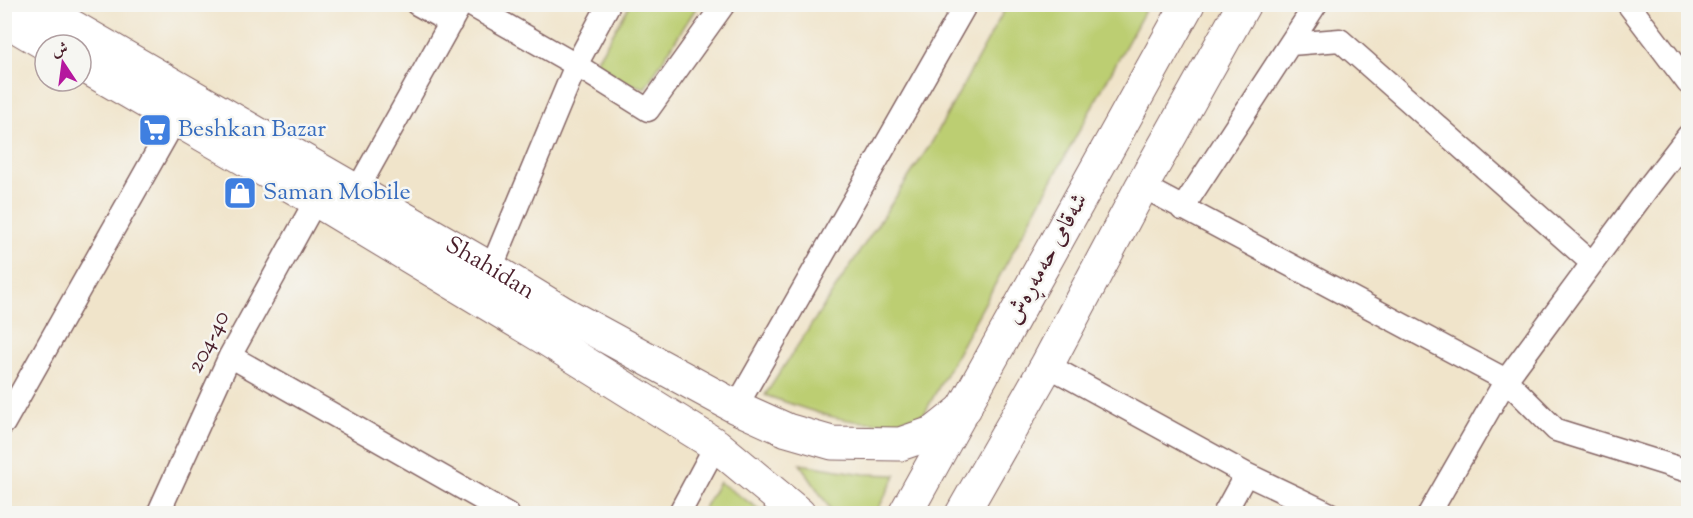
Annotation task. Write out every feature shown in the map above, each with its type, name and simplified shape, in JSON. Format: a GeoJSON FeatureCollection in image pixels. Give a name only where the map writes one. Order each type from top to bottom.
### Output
{"type":"FeatureCollection","features":[{"type":"Feature","properties":{"kind":"main road","name":"Shahidan"},"geometry":{"type":"LineString","coordinates":[[33,4],[491,269],[556,327],[736,407],[787,429],[832,443],[863,445],[900,444],[935,432],[964,408]]}},
{"type":"Feature","properties":{"kind":"main road","name":"شەقامی حەمەڕەش"},"geometry":{"type":"LineString","coordinates":[[905,513],[1188,4]]}},
{"type":"Feature","properties":{"kind":"main road"},"geometry":{"type":"LineString","coordinates":[[1206,4],[1239,14]]}},
{"type":"Feature","properties":{"kind":"main road","name":"شەقامی حەمەڕەش"},"geometry":{"type":"LineString","coordinates":[[962,513],[1047,365],[1142,186],[1239,14]]}},
{"type":"Feature","properties":{"kind":"main road"},"geometry":{"type":"LineString","coordinates":[[4,19],[33,36]]}},
{"type":"Feature","properties":{"kind":"main road"},"geometry":{"type":"LineString","coordinates":[[93,71],[316,200],[556,327],[716,445],[799,513]]}},
{"type":"Feature","properties":{"kind":"street"},"geometry":{"type":"LineString","coordinates":[[356,192],[456,14],[417,4]]}},
{"type":"Feature","properties":{"kind":"street"},"geometry":{"type":"LineString","coordinates":[[469,4],[576,65],[648,110],[724,4]]}},
{"type":"Feature","properties":{"kind":"street"},"geometry":{"type":"LineString","coordinates":[[491,269],[576,65],[609,4]]}},
{"type":"Feature","properties":{"kind":"street"},"geometry":{"type":"LineString","coordinates":[[736,407],[966,4]]}},
{"type":"Feature","properties":{"kind":"street"},"geometry":{"type":"LineString","coordinates":[[1182,209],[1316,4]]}},
{"type":"Feature","properties":{"kind":"street"},"geometry":{"type":"LineString","coordinates":[[1628,4],[1689,83]]}},
{"type":"Feature","properties":{"kind":"street"},"geometry":{"type":"LineString","coordinates":[[1291,44],[1340,40],[1592,263]]}},
{"type":"Feature","properties":{"kind":"street"},"geometry":{"type":"LineString","coordinates":[[4,423],[175,120]]}},
{"type":"Feature","properties":{"kind":"street"},"geometry":{"type":"LineString","coordinates":[[1429,513],[1506,380],[1689,136]]}},
{"type":"Feature","properties":{"kind":"street"},"geometry":{"type":"LineString","coordinates":[[1142,186],[1506,380],[1556,430],[1689,471]]}},
{"type":"Feature","properties":{"kind":"street","name":"204-40"},"geometry":{"type":"LineString","coordinates":[[165,511],[230,356],[316,200]]}},
{"type":"Feature","properties":{"kind":"street"},"geometry":{"type":"LineString","coordinates":[[230,356],[508,513]]}},
{"type":"Feature","properties":{"kind":"street"},"geometry":{"type":"LineString","coordinates":[[1047,365],[1246,474],[1330,513]]}},
{"type":"Feature","properties":{"kind":"street"},"geometry":{"type":"LineString","coordinates":[[679,513],[716,445]]}},
{"type":"Feature","properties":{"kind":"street"},"geometry":{"type":"LineString","coordinates":[[1224,513],[1246,474]]}},
{"type":"Feature","properties":{"kind":"green space"},"geometry":{"type":"Polygon","coordinates":[[[630,5],[698,5],[645,88],[624,82],[595,63],[630,5]]]}},
{"type":"Feature","properties":{"kind":"green space"},"geometry":{"type":"Polygon","coordinates":[[[1007,5],[1148,5],[924,414],[902,420],[872,423],[840,419],[765,395],[932,142],[1007,5]]]}},
{"type":"Feature","properties":{"kind":"green space"},"geometry":{"type":"Polygon","coordinates":[[[800,464],[864,474],[896,475],[876,513],[833,513],[800,464]]]}},
{"type":"Feature","properties":{"kind":"green space"},"geometry":{"type":"Polygon","coordinates":[[[719,482],[765,513],[701,513],[719,482]]]}},
{"type":"Feature","properties":{"kind":"place","name":"Beshkan Bazar"},"geometry":{"type":"Point","coordinates":[155,130]}},
{"type":"Feature","properties":{"kind":"place","name":"Saman Mobile"},"geometry":{"type":"Point","coordinates":[240,193]}}]}
